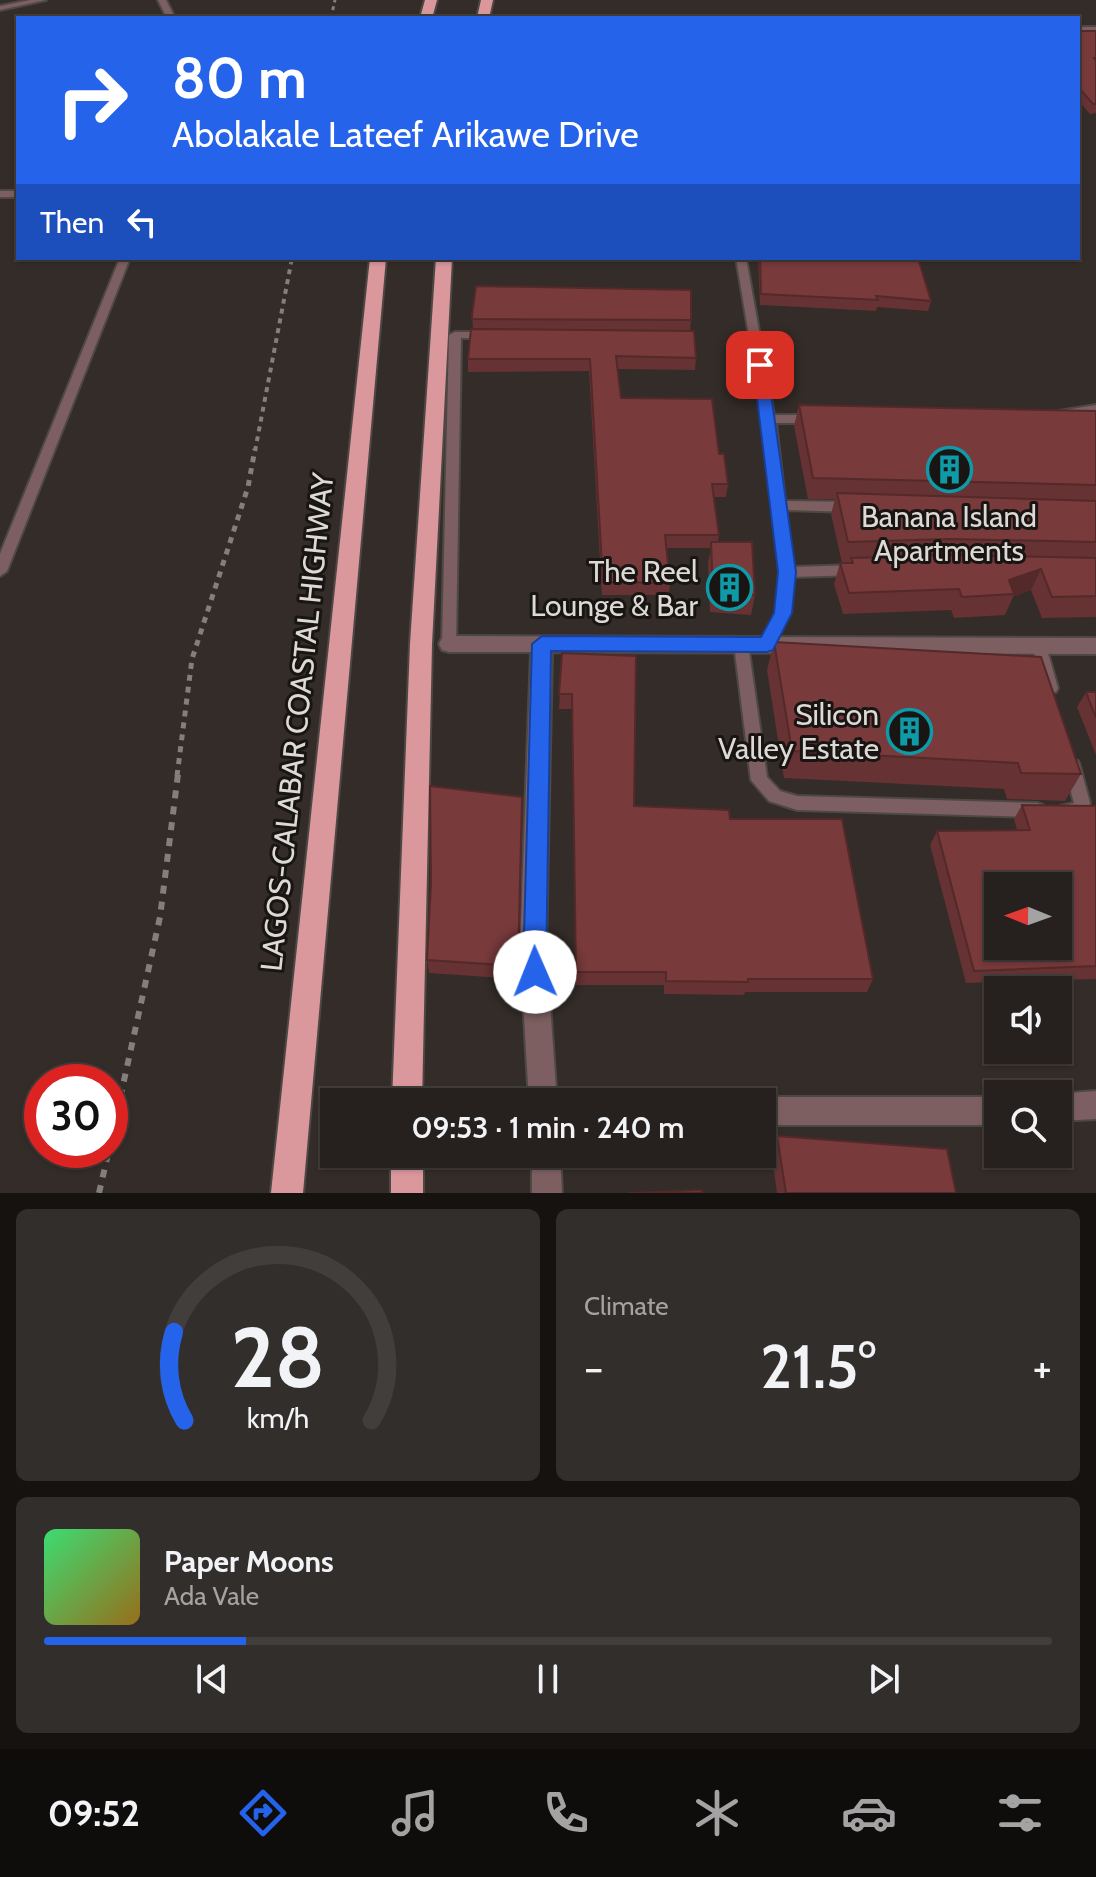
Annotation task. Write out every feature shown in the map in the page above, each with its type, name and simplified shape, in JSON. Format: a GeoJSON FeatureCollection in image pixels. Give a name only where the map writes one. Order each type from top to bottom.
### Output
{"type":"FeatureCollection","features":[{"type":"Feature","properties":{"kind":"highway","name":"LAGOS-CALABAR COASTAL HIGHWAY"},"geometry":{"type":"LineString","coordinates":[[287,1193],[378,260]]}},
{"type":"Feature","properties":{"kind":"highway"},"geometry":{"type":"LineString","coordinates":[[407,1088],[421,644],[444,260]]}},
{"type":"Feature","properties":{"kind":"highway"},"geometry":{"type":"LineString","coordinates":[[407,1168],[407,1193]]}},
{"type":"Feature","properties":{"kind":"street"},"geometry":{"type":"LineString","coordinates":[[449,644],[1096,646]]}},
{"type":"Feature","properties":{"kind":"street"},"geometry":{"type":"LineString","coordinates":[[542,644],[533,948],[542,1088]]}},
{"type":"Feature","properties":{"kind":"street"},"geometry":{"type":"LineString","coordinates":[[1072,1106],[1096,1105]]}},
{"type":"Feature","properties":{"kind":"street"},"geometry":{"type":"LineString","coordinates":[[776,1111],[984,1111]]}},
{"type":"Feature","properties":{"kind":"street"},"geometry":{"type":"LineString","coordinates":[[546,1168],[547,1193]]}},
{"type":"Feature","properties":{"kind":"lane"},"geometry":{"type":"LineString","coordinates":[[0,8],[42,0]]}},
{"type":"Feature","properties":{"kind":"lane"},"geometry":{"type":"LineString","coordinates":[[0,571],[7,535],[124,260]]}},
{"type":"Feature","properties":{"kind":"lane"},"geometry":{"type":"LineString","coordinates":[[741,260],[769,419],[787,572],[783,613],[767,644]]}},
{"type":"Feature","properties":{"kind":"lane"},"geometry":{"type":"LineString","coordinates":[[449,644],[455,335],[502,335]]}},
{"type":"Feature","properties":{"kind":"lane"},"geometry":{"type":"LineString","coordinates":[[1034,418],[1096,409]]}},
{"type":"Feature","properties":{"kind":"lane"},"geometry":{"type":"LineString","coordinates":[[769,419],[832,419]]}},
{"type":"Feature","properties":{"kind":"lane"},"geometry":{"type":"LineString","coordinates":[[779,505],[874,508]]}},
{"type":"Feature","properties":{"kind":"lane"},"geometry":{"type":"LineString","coordinates":[[787,572],[879,570]]}},
{"type":"Feature","properties":{"kind":"lane"},"geometry":{"type":"LineString","coordinates":[[741,644],[759,780],[775,796],[797,803],[1079,811],[1082,803],[1066,746]]}},
{"type":"Feature","properties":{"kind":"lane"},"geometry":{"type":"LineString","coordinates":[[1039,646],[1055,703]]}},
{"type":"Feature","properties":{"kind":"path"},"geometry":{"type":"LineString","coordinates":[[127,1064],[160,917],[192,659],[248,487],[292,260]]}},
{"type":"Feature","properties":{"kind":"path"},"geometry":{"type":"LineString","coordinates":[[99,1193],[104,1168]]}},
{"type":"Feature","properties":{"kind":"building"},"geometry":{"type":"Polygon","coordinates":[[[1080,31],[1096,31],[1096,104],[1080,89],[1080,31]]]}},
{"type":"Feature","properties":{"kind":"building"},"geometry":{"type":"Polygon","coordinates":[[[760,260],[919,260],[931,301],[876,296],[878,300],[761,294],[760,260]]]}},
{"type":"Feature","properties":{"kind":"building"},"geometry":{"type":"Polygon","coordinates":[[[476,286],[691,290],[691,320],[472,319],[476,286]]]}},
{"type":"Feature","properties":{"kind":"building"},"geometry":{"type":"Polygon","coordinates":[[[471,329],[694,331],[696,358],[616,356],[621,398],[712,399],[719,454],[724,454],[728,484],[712,484],[719,535],[665,535],[670,583],[603,582],[590,359],[468,359],[471,329]]]}},
{"type":"Feature","properties":{"kind":"building","name":"Banana Island Apartments"},"geometry":{"type":"Polygon","coordinates":[[[799,405],[1096,411],[1096,485],[813,478],[799,405]]]}},
{"type":"Feature","properties":{"kind":"building"},"geometry":{"type":"Polygon","coordinates":[[[837,493],[1096,501],[1096,542],[949,539],[848,542],[837,493]]]}},
{"type":"Feature","properties":{"kind":"building"},"geometry":{"type":"Polygon","coordinates":[[[711,542],[752,542],[755,595],[713,592],[711,542]]]}},
{"type":"Feature","properties":{"kind":"building"},"geometry":{"type":"Polygon","coordinates":[[[949,555],[1096,558],[1096,596],[1052,597],[1041,569],[1009,580],[1014,594],[962,597],[959,589],[849,593],[840,563],[853,563],[851,558],[949,555]]]}},
{"type":"Feature","properties":{"kind":"building","name":"Silicon Valley Estate"},"geometry":{"type":"Polygon","coordinates":[[[774,642],[1041,657],[1081,774],[1021,773],[1018,763],[792,751],[774,642]]]}},
{"type":"Feature","properties":{"kind":"building"},"geometry":{"type":"Polygon","coordinates":[[[562,653],[636,656],[634,806],[729,810],[730,819],[842,819],[873,979],[666,981],[666,972],[576,972],[572,694],[559,694],[562,653]]]}},
{"type":"Feature","properties":{"kind":"building"},"geometry":{"type":"Polygon","coordinates":[[[1086,692],[1096,692],[1096,718],[1086,692]]]}},
{"type":"Feature","properties":{"kind":"building"},"geometry":{"type":"Polygon","coordinates":[[[430,786],[522,797],[518,966],[427,960],[431,883],[430,786]]]}},
{"type":"Feature","properties":{"kind":"building"},"geometry":{"type":"Polygon","coordinates":[[[1022,805],[1096,806],[1096,966],[974,971],[937,831],[1030,830],[1022,805]]]}},
{"type":"Feature","properties":{"kind":"building"},"geometry":{"type":"Polygon","coordinates":[[[777,1136],[947,1149],[956,1193],[786,1193],[777,1136]]]}},
{"type":"Feature","properties":{"kind":"building"},"geometry":{"type":"Polygon","coordinates":[[[702,1190],[702,1193],[629,1193],[702,1190]]]}},
{"type":"Feature","properties":{"kind":"place","name":"Banana Island Apartments"},"geometry":{"type":"Point","coordinates":[949,470]}},
{"type":"Feature","properties":{"kind":"place","name":"The Reel Lounge & Bar"},"geometry":{"type":"Point","coordinates":[729,588]}},
{"type":"Feature","properties":{"kind":"place","name":"Silicon Valley Estate"},"geometry":{"type":"Point","coordinates":[910,731]}},
{"type":"Feature","properties":{"kind":"route"},"geometry":{"type":"LineString","coordinates":[[535,972],[537,759],[542,644],[767,644],[783,613],[787,572],[760,365]]}}]}
